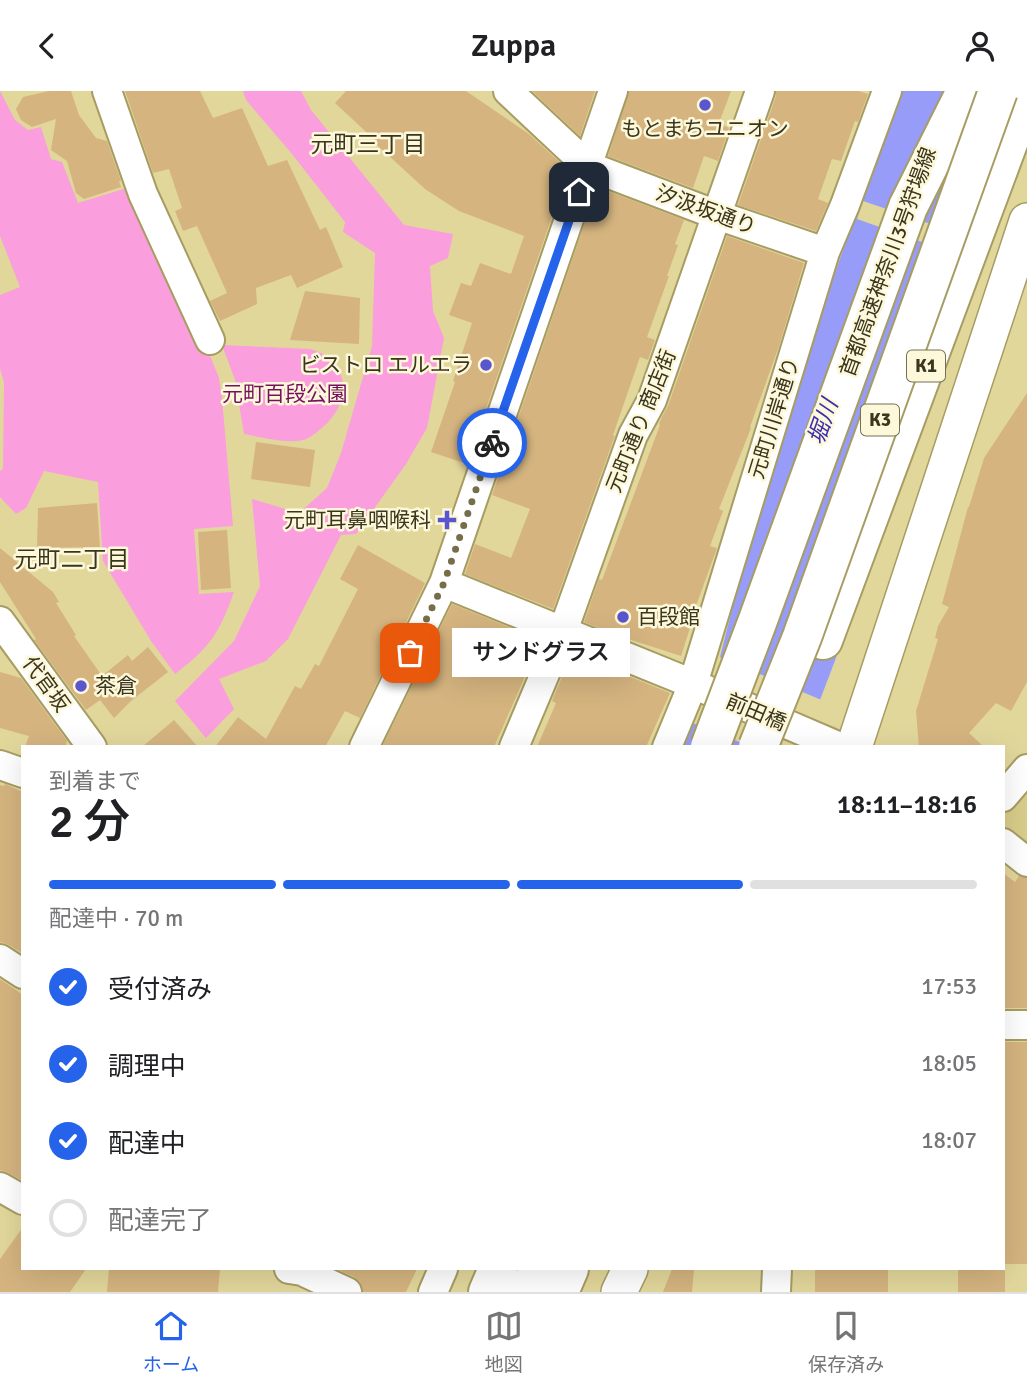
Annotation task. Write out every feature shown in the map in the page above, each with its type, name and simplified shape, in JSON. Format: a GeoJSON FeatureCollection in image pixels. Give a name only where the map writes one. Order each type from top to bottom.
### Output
{"type":"FeatureCollection","features":[{"type":"Feature","properties":{"kind":"highway","name":"首都高速神奈川3号狩場線"},"geometry":{"type":"LineString","coordinates":[[711,745],[950,91]]}},
{"type":"Feature","properties":{"kind":"highway"},"geometry":{"type":"LineString","coordinates":[[908,207],[966,91]]}},
{"type":"Feature","properties":{"kind":"highway","name":"K3"},"geometry":{"type":"LineString","coordinates":[[759,745],[802,637],[999,91]]}},
{"type":"Feature","properties":{"kind":"highway","name":"K1"},"geometry":{"type":"LineString","coordinates":[[799,741],[824,639],[1027,92]]}},
{"type":"Feature","properties":{"kind":"highway"},"geometry":{"type":"LineString","coordinates":[[488,1292],[498,1270]]}},
{"type":"Feature","properties":{"kind":"highway"},"geometry":{"type":"LineString","coordinates":[[528,1292],[538,1270]]}},
{"type":"Feature","properties":{"kind":"highway"},"geometry":{"type":"LineString","coordinates":[[559,1292],[569,1270]]}},
{"type":"Feature","properties":{"kind":"highway"},"geometry":{"type":"LineString","coordinates":[[577,1292],[587,1270]]}},
{"type":"Feature","properties":{"kind":"street"},"geometry":{"type":"LineString","coordinates":[[107,91],[142,194],[210,339]]}},
{"type":"Feature","properties":{"kind":"street"},"geometry":{"type":"LineString","coordinates":[[508,91],[588,166]]}},
{"type":"Feature","properties":{"kind":"street"},"geometry":{"type":"LineString","coordinates":[[365,745],[444,583],[613,91]]}},
{"type":"Feature","properties":{"kind":"street","name":"元町通り 商店街"},"geometry":{"type":"LineString","coordinates":[[515,745],[563,631],[633,435],[652,400],[760,91]]}},
{"type":"Feature","properties":{"kind":"street","name":"元町川岸通り"},"geometry":{"type":"LineString","coordinates":[[668,745],[698,686],[825,252],[887,91]]}},
{"type":"Feature","properties":{"kind":"street","name":"汐汲坂通り"},"geometry":{"type":"LineString","coordinates":[[588,166],[716,215],[825,252]]}},
{"type":"Feature","properties":{"kind":"street"},"geometry":{"type":"LineString","coordinates":[[855,745],[1027,222]]}},
{"type":"Feature","properties":{"kind":"street","name":"前田橋"},"geometry":{"type":"LineString","coordinates":[[444,583],[698,686],[799,741],[826,745]]}},
{"type":"Feature","properties":{"kind":"street","name":"代官坂"},"geometry":{"type":"LineString","coordinates":[[0,621],[12,651],[90,745]]}},
{"type":"Feature","properties":{"kind":"street"},"geometry":{"type":"LineString","coordinates":[[0,765],[21,772]]}},
{"type":"Feature","properties":{"kind":"street"},"geometry":{"type":"LineString","coordinates":[[1005,795],[1027,769]]}},
{"type":"Feature","properties":{"kind":"street"},"geometry":{"type":"LineString","coordinates":[[1005,845],[1027,862]]}},
{"type":"Feature","properties":{"kind":"street"},"geometry":{"type":"LineString","coordinates":[[0,959],[21,973]]}},
{"type":"Feature","properties":{"kind":"street"},"geometry":{"type":"LineString","coordinates":[[1005,1025],[1027,1025]]}},
{"type":"Feature","properties":{"kind":"street"},"geometry":{"type":"LineString","coordinates":[[0,1187],[21,1199]]}},
{"type":"Feature","properties":{"kind":"street"},"geometry":{"type":"LineString","coordinates":[[279,1292],[287,1270]]}},
{"type":"Feature","properties":{"kind":"street"},"geometry":{"type":"LineString","coordinates":[[294,1270],[347,1292]]}},
{"type":"Feature","properties":{"kind":"street"},"geometry":{"type":"LineString","coordinates":[[433,1292],[443,1270]]}},
{"type":"Feature","properties":{"kind":"street"},"geometry":{"type":"LineString","coordinates":[[619,1292],[630,1270]]}},
{"type":"Feature","properties":{"kind":"street"},"geometry":{"type":"LineString","coordinates":[[776,1292],[777,1270]]}},
{"type":"Feature","properties":{"kind":"shaded area"},"geometry":{"type":"Polygon","coordinates":[[[1027,779],[1027,848],[1005,831],[1005,805],[1027,779]]]}},
{"type":"Feature","properties":{"kind":"green space"},"geometry":{"type":"Polygon","coordinates":[[[0,91],[15,120],[28,130],[41,127],[51,159],[62,162],[78,203],[130,187],[219,378],[233,526],[194,529],[199,594],[234,592],[212,639],[175,674],[151,641],[103,561],[98,482],[44,471],[26,508],[16,514],[0,497],[4,382],[0,369],[0,295],[20,287],[0,236],[0,91]]]}},
{"type":"Feature","properties":{"kind":"green space"},"geometry":{"type":"Polygon","coordinates":[[[243,91],[301,91],[311,110],[404,225],[453,234],[448,258],[430,266],[433,311],[444,338],[427,428],[406,464],[356,534],[341,535],[288,639],[266,661],[219,679],[234,709],[206,738],[175,701],[234,641],[260,586],[252,499],[299,513],[327,488],[341,453],[372,346],[375,253],[343,232],[345,222],[246,100],[243,91]]]}},
{"type":"Feature","properties":{"kind":"green space","name":"元町百段公園"},"geometry":{"type":"Polygon","coordinates":[[[222,345],[310,349],[325,355],[335,364],[341,375],[342,399],[337,411],[317,432],[303,440],[281,441],[244,434],[235,380],[222,345]]]}},
{"type":"Feature","properties":{"kind":"water","name":"堀川"},"geometry":{"type":"Polygon","coordinates":[[[899,91],[1015,91],[919,356],[836,658],[803,745],[685,745],[720,657],[772,452],[899,91]]]}},
{"type":"Feature","properties":{"kind":"pier"},"geometry":{"type":"Polygon","coordinates":[[[863,201],[966,236],[959,255],[857,219],[863,201]]]}},
{"type":"Feature","properties":{"kind":"pier"},"geometry":{"type":"Polygon","coordinates":[[[717,656],[824,701],[807,745],[747,745],[690,722],[717,656]]]}},
{"type":"Feature","properties":{"kind":"building"},"geometry":{"type":"Polygon","coordinates":[[[49,91],[71,91],[79,115],[96,138],[107,141],[121,187],[84,199],[76,193],[67,161],[51,150],[56,119],[32,127],[21,120],[16,109],[23,97],[49,91]]]}},
{"type":"Feature","properties":{"kind":"building"},"geometry":{"type":"Polygon","coordinates":[[[125,91],[200,91],[213,118],[242,108],[268,166],[287,160],[320,230],[326,227],[343,267],[297,288],[291,275],[256,288],[257,304],[220,321],[210,301],[227,293],[197,226],[183,231],[175,211],[182,208],[169,169],[153,173],[125,91]]]}},
{"type":"Feature","properties":{"kind":"building"},"geometry":{"type":"Polygon","coordinates":[[[346,91],[466,91],[529,134],[568,170],[467,464],[431,452],[472,323],[449,315],[461,283],[471,286],[480,263],[511,274],[524,236],[459,211],[425,189],[335,103],[346,91]]]}},
{"type":"Feature","properties":{"kind":"building"},"geometry":{"type":"Polygon","coordinates":[[[532,91],[595,91],[580,136],[532,91]]]}},
{"type":"Feature","properties":{"kind":"building"},"geometry":{"type":"Polygon","coordinates":[[[629,91],[731,91],[719,123],[729,128],[718,161],[704,156],[693,188],[608,156],[629,91]]]}},
{"type":"Feature","properties":{"kind":"building"},"geometry":{"type":"Polygon","coordinates":[[[776,91],[859,91],[868,94],[841,161],[832,159],[818,199],[828,203],[816,231],[738,205],[776,91]]]}},
{"type":"Feature","properties":{"kind":"building"},"geometry":{"type":"Polygon","coordinates":[[[597,187],[684,220],[675,244],[678,245],[669,276],[647,337],[655,340],[648,360],[640,357],[613,435],[615,436],[553,609],[465,574],[475,544],[511,558],[530,509],[492,495],[597,187]]]}},
{"type":"Feature","properties":{"kind":"building"},"geometry":{"type":"Polygon","coordinates":[[[727,236],[804,263],[751,428],[719,509],[723,511],[710,546],[717,548],[688,628],[681,656],[584,622],[668,406],[727,236]]]}},
{"type":"Feature","properties":{"kind":"building"},"geometry":{"type":"Polygon","coordinates":[[[305,291],[360,298],[359,344],[290,340],[305,291]]]}},
{"type":"Feature","properties":{"kind":"building"},"geometry":{"type":"Polygon","coordinates":[[[1027,393],[1027,682],[1011,711],[996,703],[969,733],[982,745],[919,745],[916,711],[938,639],[935,638],[938,626],[949,607],[942,604],[984,458],[1027,393]]]}},
{"type":"Feature","properties":{"kind":"building"},"geometry":{"type":"Polygon","coordinates":[[[256,442],[315,450],[310,487],[251,479],[256,442]]]}},
{"type":"Feature","properties":{"kind":"building"},"geometry":{"type":"Polygon","coordinates":[[[97,503],[100,547],[37,548],[38,508],[97,503]]]}},
{"type":"Feature","properties":{"kind":"building"},"geometry":{"type":"Polygon","coordinates":[[[227,530],[231,588],[201,590],[198,532],[227,530]]]}},
{"type":"Feature","properties":{"kind":"building"},"geometry":{"type":"Polygon","coordinates":[[[358,545],[425,583],[360,718],[345,711],[326,745],[217,745],[238,717],[266,739],[295,686],[301,689],[315,664],[319,666],[358,589],[340,579],[358,545]]]}},
{"type":"Feature","properties":{"kind":"building"},"geometry":{"type":"Polygon","coordinates":[[[0,548],[53,592],[59,602],[56,603],[76,635],[74,636],[102,676],[128,655],[132,661],[148,647],[168,672],[114,718],[100,700],[86,710],[34,640],[36,639],[0,582],[0,548]]]}},
{"type":"Feature","properties":{"kind":"building"},"geometry":{"type":"Polygon","coordinates":[[[452,604],[541,640],[495,745],[383,745],[452,604]]]}},
{"type":"Feature","properties":{"kind":"building"},"geometry":{"type":"Polygon","coordinates":[[[572,653],[670,693],[647,745],[538,745],[556,703],[552,701],[572,653]]]}},
{"type":"Feature","properties":{"kind":"building"},"geometry":{"type":"Polygon","coordinates":[[[0,672],[21,678],[67,741],[66,745],[26,745],[29,736],[0,728],[0,672]]]}},
{"type":"Feature","properties":{"kind":"building"},"geometry":{"type":"Polygon","coordinates":[[[174,720],[196,745],[144,745],[174,720]]]}},
{"type":"Feature","properties":{"kind":"building"},"geometry":{"type":"Polygon","coordinates":[[[5,784],[21,791],[21,952],[0,942],[0,785],[5,784]]]}},
{"type":"Feature","properties":{"kind":"building"},"geometry":{"type":"Polygon","coordinates":[[[1005,874],[1015,882],[1019,876],[1027,878],[1027,1008],[1005,1008],[1005,874]]]}},
{"type":"Feature","properties":{"kind":"building"},"geometry":{"type":"Polygon","coordinates":[[[0,979],[21,994],[21,1180],[0,1170],[0,979]]]}},
{"type":"Feature","properties":{"kind":"building"},"geometry":{"type":"Polygon","coordinates":[[[1005,1042],[1027,1042],[1027,1264],[1005,1264],[1005,1042]]]}},
{"type":"Feature","properties":{"kind":"building"},"geometry":{"type":"Polygon","coordinates":[[[21,1230],[21,1270],[85,1270],[70,1292],[0,1292],[0,1259],[21,1230]]]}},
{"type":"Feature","properties":{"kind":"building"},"geometry":{"type":"Polygon","coordinates":[[[109,1270],[220,1270],[218,1292],[107,1292],[109,1270]]]}},
{"type":"Feature","properties":{"kind":"building"},"geometry":{"type":"Polygon","coordinates":[[[338,1270],[417,1270],[406,1292],[363,1292],[360,1282],[338,1270]]]}},
{"type":"Feature","properties":{"kind":"building"},"geometry":{"type":"Polygon","coordinates":[[[672,1270],[694,1270],[692,1292],[663,1292],[672,1270]]]}},
{"type":"Feature","properties":{"kind":"building"},"geometry":{"type":"Polygon","coordinates":[[[815,1270],[888,1270],[888,1292],[815,1292],[815,1270]]]}},
{"type":"Feature","properties":{"kind":"building"},"geometry":{"type":"Polygon","coordinates":[[[958,1270],[1005,1270],[1005,1292],[958,1292],[958,1270]]]}},
{"type":"Feature","properties":{"kind":"way so far"},"geometry":{"type":"LineString","coordinates":[[410,653],[444,583],[492,443]]}},
{"type":"Feature","properties":{"kind":"place","name":"もとまちユニオン"},"geometry":{"type":"Point","coordinates":[705,105]}},
{"type":"Feature","properties":{"kind":"place","name":"ビストロ エルエラ"},"geometry":{"type":"Point","coordinates":[486,365]}},
{"type":"Feature","properties":{"kind":"place","name":"元町耳鼻咽喉科"},"geometry":{"type":"Point","coordinates":[447,520]}},
{"type":"Feature","properties":{"kind":"place","name":"百段館"},"geometry":{"type":"Point","coordinates":[623,617]}},
{"type":"Feature","properties":{"kind":"place","name":"サンドグラス"},"geometry":{"type":"Point","coordinates":[410,653]}},
{"type":"Feature","properties":{"kind":"place","name":"茶倉"},"geometry":{"type":"Point","coordinates":[81,686]}},
{"type":"Feature","properties":{"kind":"district","name":"元町三丁目"},"geometry":{"type":"Point","coordinates":[368,144]}},
{"type":"Feature","properties":{"kind":"district","name":"元町二丁目"},"geometry":{"type":"Point","coordinates":[72,559]}},
{"type":"Feature","properties":{"kind":"route"},"geometry":{"type":"LineString","coordinates":[[492,443],[579,192]]}}]}
